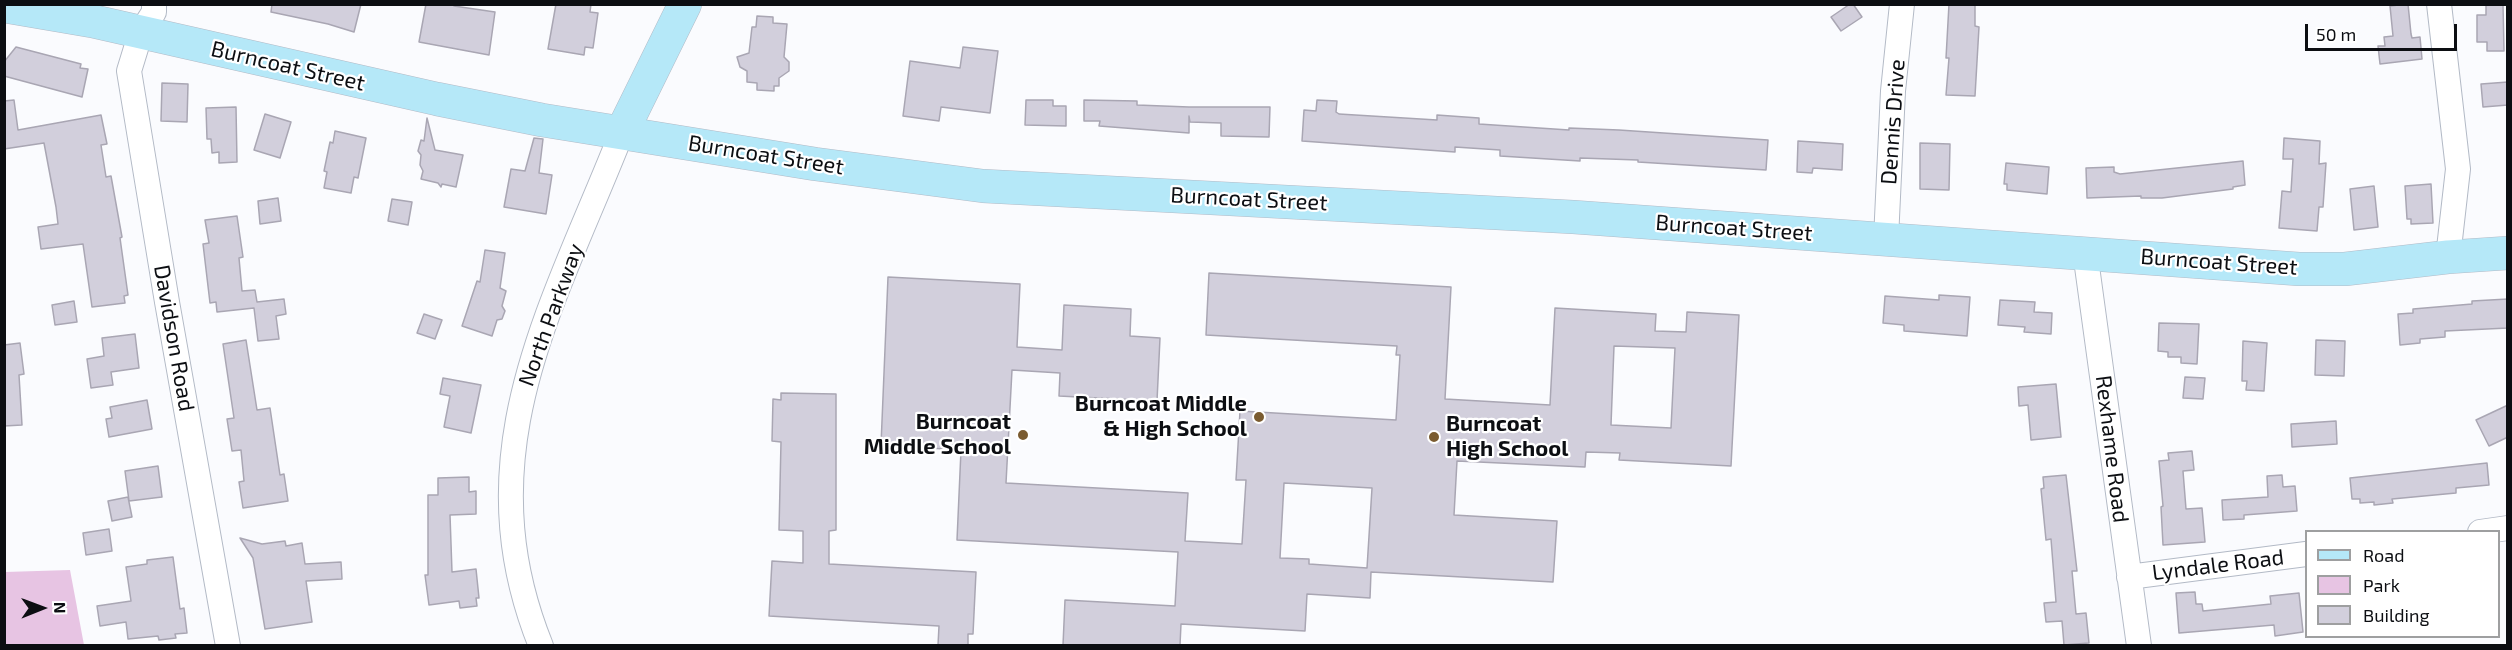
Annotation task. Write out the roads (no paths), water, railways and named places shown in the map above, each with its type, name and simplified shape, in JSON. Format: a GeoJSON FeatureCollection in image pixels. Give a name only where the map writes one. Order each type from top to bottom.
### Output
{"type":"FeatureCollection","features":[{"type":"Feature","properties":{"kind":"main road"},"geometry":{"type":"LineString","coordinates":[[622,132],[685,4]]}},
{"type":"Feature","properties":{"kind":"main road","name":"Burncoat Street"},"geometry":{"type":"LineString","coordinates":[[4,6],[147,18],[437,99],[542,120],[814,164],[983,186],[1573,217],[2299,269],[2344,269],[2448,257],[2508,253]]}},
{"type":"Feature","properties":{"kind":"street","name":"Dennis Drive"},"geometry":{"type":"LineString","coordinates":[[1886,239],[1893,92],[1902,4]]}},
{"type":"Feature","properties":{"kind":"street"},"geometry":{"type":"LineString","coordinates":[[2439,4],[2458,169],[2448,257]]}},
{"type":"Feature","properties":{"kind":"street","name":"Davidson Road"},"geometry":{"type":"LineString","coordinates":[[147,18],[129,71],[167,302],[228,645]]}},
{"type":"Feature","properties":{"kind":"street","name":"North Parkway"},"geometry":{"type":"LineString","coordinates":[[541,645],[520,583],[513,550],[511,512],[513,445],[520,401],[536,346],[622,132]]}},
{"type":"Feature","properties":{"kind":"street","name":"Rexhame Road"},"geometry":{"type":"LineString","coordinates":[[2085,252],[2139,645]]}},
{"type":"Feature","properties":{"kind":"street"},"geometry":{"type":"LineString","coordinates":[[2489,530],[2508,528]]}},
{"type":"Feature","properties":{"kind":"street","name":"Lyndale Road"},"geometry":{"type":"LineString","coordinates":[[2129,577],[2305,554]]}},
{"type":"Feature","properties":{"kind":"place","name":"Burncoat Middle & High School"},"geometry":{"type":"Point","coordinates":[1259,417]}},
{"type":"Feature","properties":{"kind":"place","name":"Burncoat Middle School"},"geometry":{"type":"Point","coordinates":[1023,435]}},
{"type":"Feature","properties":{"kind":"place","name":"Burncoat High School"},"geometry":{"type":"Point","coordinates":[1434,437]}}]}
